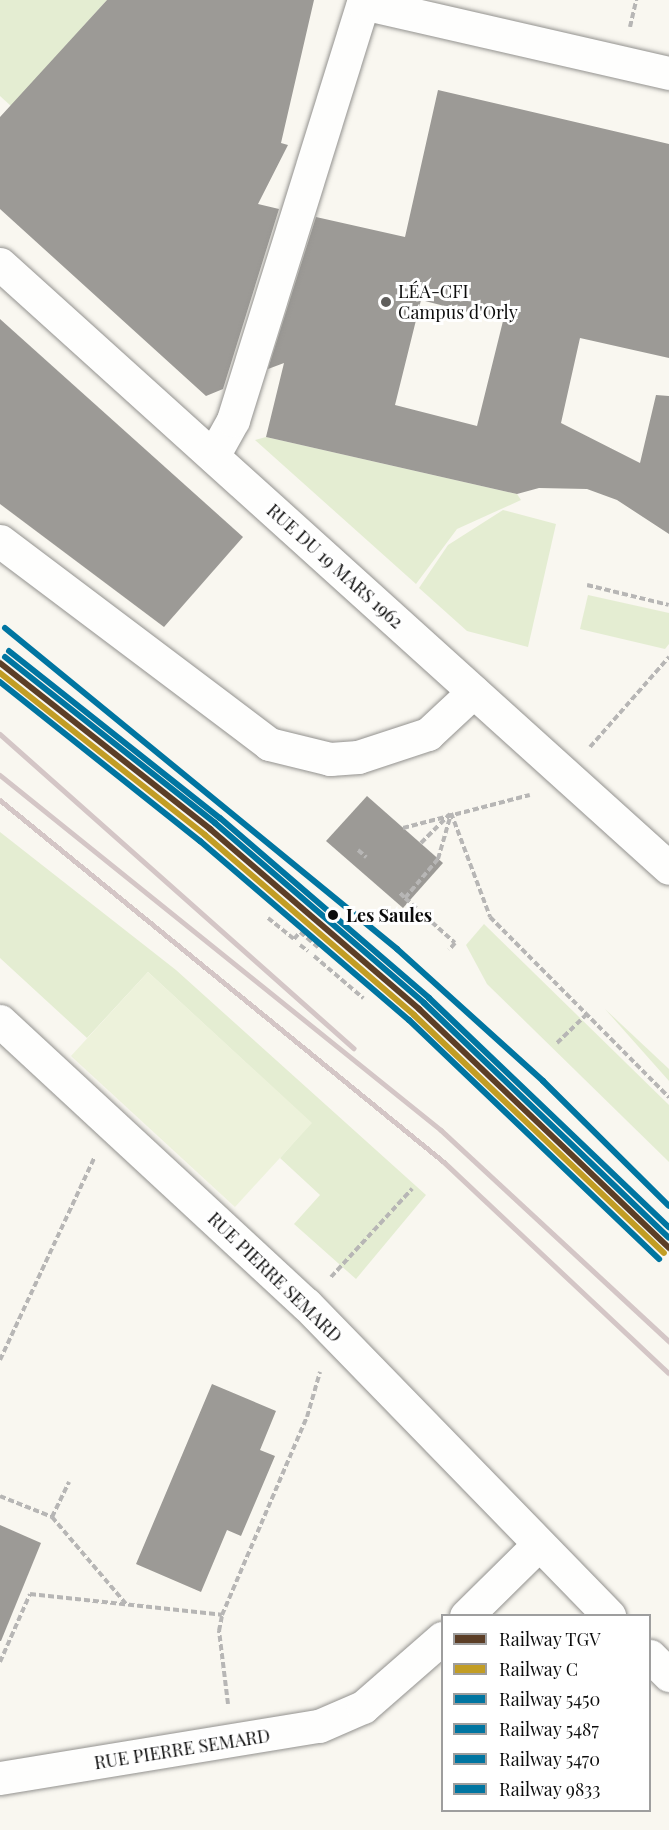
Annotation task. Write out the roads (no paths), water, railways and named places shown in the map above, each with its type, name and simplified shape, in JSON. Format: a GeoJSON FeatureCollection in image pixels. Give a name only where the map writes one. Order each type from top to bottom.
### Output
{"type":"FeatureCollection","features":[{"type":"Feature","properties":{"kind":"street"},"geometry":{"type":"LineString","coordinates":[[213,456],[233,420],[363,3],[669,74]]}},
{"type":"Feature","properties":{"kind":"street","name":"RUE DU 19 MARS 1962"},"geometry":{"type":"LineString","coordinates":[[0,264],[669,868]]}},
{"type":"Feature","properties":{"kind":"street"},"geometry":{"type":"LineString","coordinates":[[0,541],[269,744],[330,759],[358,757],[428,734],[473,692]]}},
{"type":"Feature","properties":{"kind":"street","name":"RUE PIERRE SEMARD"},"geometry":{"type":"LineString","coordinates":[[0,1021],[306,1304],[607,1614]]}},
{"type":"Feature","properties":{"kind":"street"},"geometry":{"type":"LineString","coordinates":[[468,1614],[538,1545]]}},
{"type":"Feature","properties":{"kind":"street","name":"RUE PIERRE SEMARD"},"geometry":{"type":"LineString","coordinates":[[0,1778],[319,1726],[363,1707],[441,1639]]}},
{"type":"Feature","properties":{"kind":"street"},"geometry":{"type":"LineString","coordinates":[[651,1657],[669,1675]]}},
{"type":"Feature","properties":{"kind":"railway"},"geometry":{"type":"LineString","coordinates":[[0,734],[354,1048]]}},
{"type":"Feature","properties":{"kind":"railway"},"geometry":{"type":"LineString","coordinates":[[0,775],[441,1130],[669,1341]]}},
{"type":"Feature","properties":{"kind":"railway"},"geometry":{"type":"LineString","coordinates":[[0,800],[444,1162],[669,1373]]}},
{"type":"Feature","properties":{"kind":"rail line","name":"9833"},"geometry":{"type":"LineString","coordinates":[[5,628],[397,949],[543,1081],[669,1206]]}},
{"type":"Feature","properties":{"kind":"rail line","name":"5470"},"geometry":{"type":"LineString","coordinates":[[9,651],[220,818],[429,998],[669,1227]]}},
{"type":"Feature","properties":{"kind":"rail line","name":"5450"},"geometry":{"type":"LineString","coordinates":[[5,657],[215,823],[424,1003],[669,1238]]}},
{"type":"Feature","properties":{"kind":"rail line","name":"TGV"},"geometry":{"type":"LineString","coordinates":[[0,663],[210,829],[419,1009],[669,1248]]}},
{"type":"Feature","properties":{"kind":"rail line","name":"C"},"geometry":{"type":"LineString","coordinates":[[0,673],[205,835],[414,1015],[664,1253]]}},
{"type":"Feature","properties":{"kind":"rail line","name":"5487"},"geometry":{"type":"LineString","coordinates":[[0,682],[200,841],[409,1020],[659,1259]]}},
{"type":"Feature","properties":{"kind":"place","name":"LÉA-CFI Campus d'Orly"},"geometry":{"type":"Point","coordinates":[386,302]}},
{"type":"Feature","properties":{"kind":"place","name":"Les Saules"},"geometry":{"type":"Point","coordinates":[333,915]}}]}
